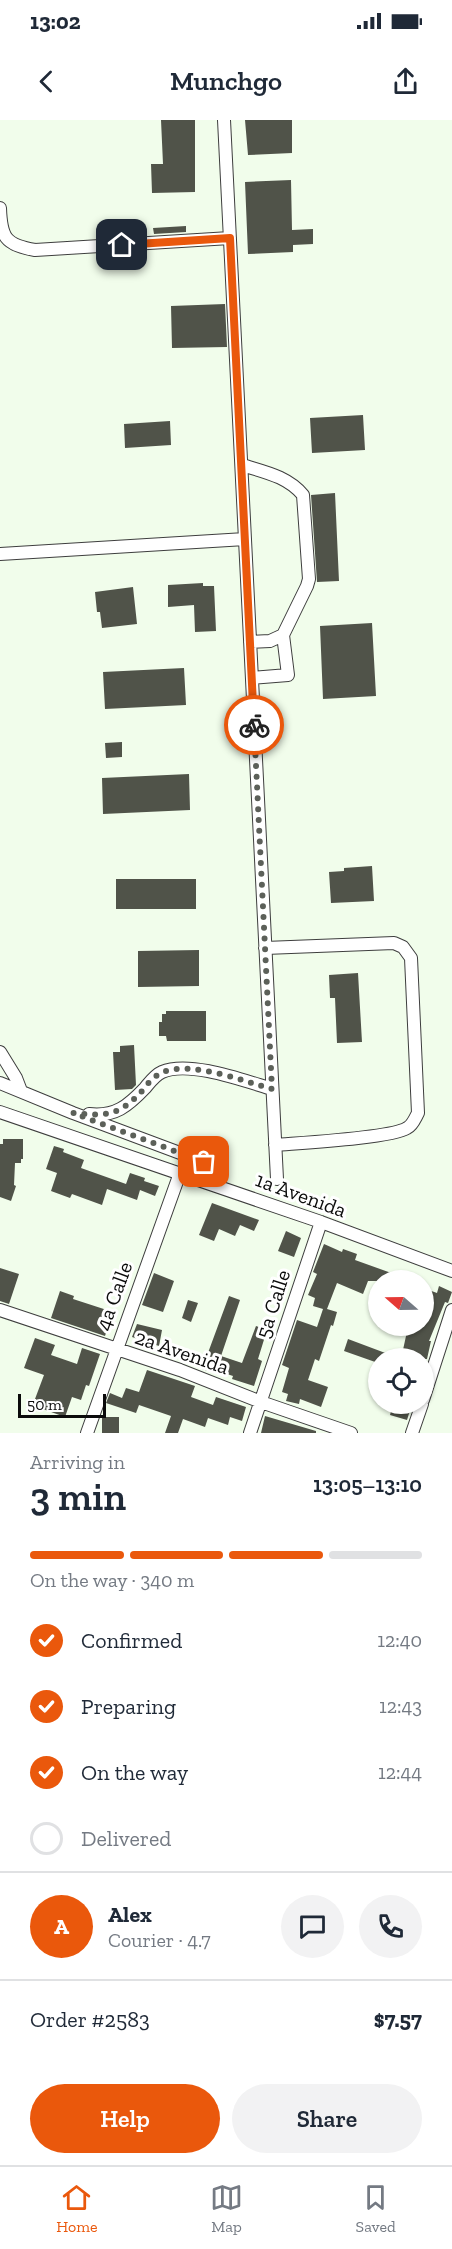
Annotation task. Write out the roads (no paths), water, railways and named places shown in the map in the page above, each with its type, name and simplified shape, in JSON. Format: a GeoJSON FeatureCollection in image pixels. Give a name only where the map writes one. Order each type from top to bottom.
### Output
{"type":"FeatureCollection","features":[{"type":"Feature","properties":{"kind":"street"},"geometry":{"type":"LineString","coordinates":[[224,120],[277,1179]]}},
{"type":"Feature","properties":{"kind":"street"},"geometry":{"type":"LineString","coordinates":[[0,208],[2,234],[18,248],[35,250],[230,238]]}},
{"type":"Feature","properties":{"kind":"street"},"geometry":{"type":"LineString","coordinates":[[242,465],[285,479],[295,485],[303,495],[309,579],[283,635],[288,675],[252,678]]}},
{"type":"Feature","properties":{"kind":"street"},"geometry":{"type":"LineString","coordinates":[[0,554],[245,539]]}},
{"type":"Feature","properties":{"kind":"street"},"geometry":{"type":"LineString","coordinates":[[250,642],[270,641],[283,635]]}},
{"type":"Feature","properties":{"kind":"street"},"geometry":{"type":"LineString","coordinates":[[265,948],[394,943],[403,947],[411,958],[417,1113],[414,1121],[407,1129],[388,1134],[275,1145]]}},
{"type":"Feature","properties":{"kind":"street"},"geometry":{"type":"LineString","coordinates":[[0,1052],[21,1091]]}},
{"type":"Feature","properties":{"kind":"street"},"geometry":{"type":"LineString","coordinates":[[73,1113],[103,1116],[120,1110],[162,1072],[176,1069],[196,1070],[272,1089]]}},
{"type":"Feature","properties":{"kind":"street"},"geometry":{"type":"LineString","coordinates":[[0,1083],[204,1162]]}},
{"type":"Feature","properties":{"kind":"street","name":"1a Avenida"},"geometry":{"type":"LineString","coordinates":[[0,1112],[321,1222],[452,1271]]}},
{"type":"Feature","properties":{"kind":"street","name":"4a Calle"},"geometry":{"type":"LineString","coordinates":[[87,1433],[180,1173]]}},
{"type":"Feature","properties":{"kind":"street","name":"5a Calle"},"geometry":{"type":"LineString","coordinates":[[250,1433],[321,1222]]}},
{"type":"Feature","properties":{"kind":"street","name":"2a Avenida"},"geometry":{"type":"LineString","coordinates":[[0,1310],[180,1370],[261,1402],[351,1433]]}},
{"type":"Feature","properties":{"kind":"street"},"geometry":{"type":"LineString","coordinates":[[434,1365],[452,1310]]}},
{"type":"Feature","properties":{"kind":"street"},"geometry":{"type":"LineString","coordinates":[[412,1433],[418,1414]]}}]}
